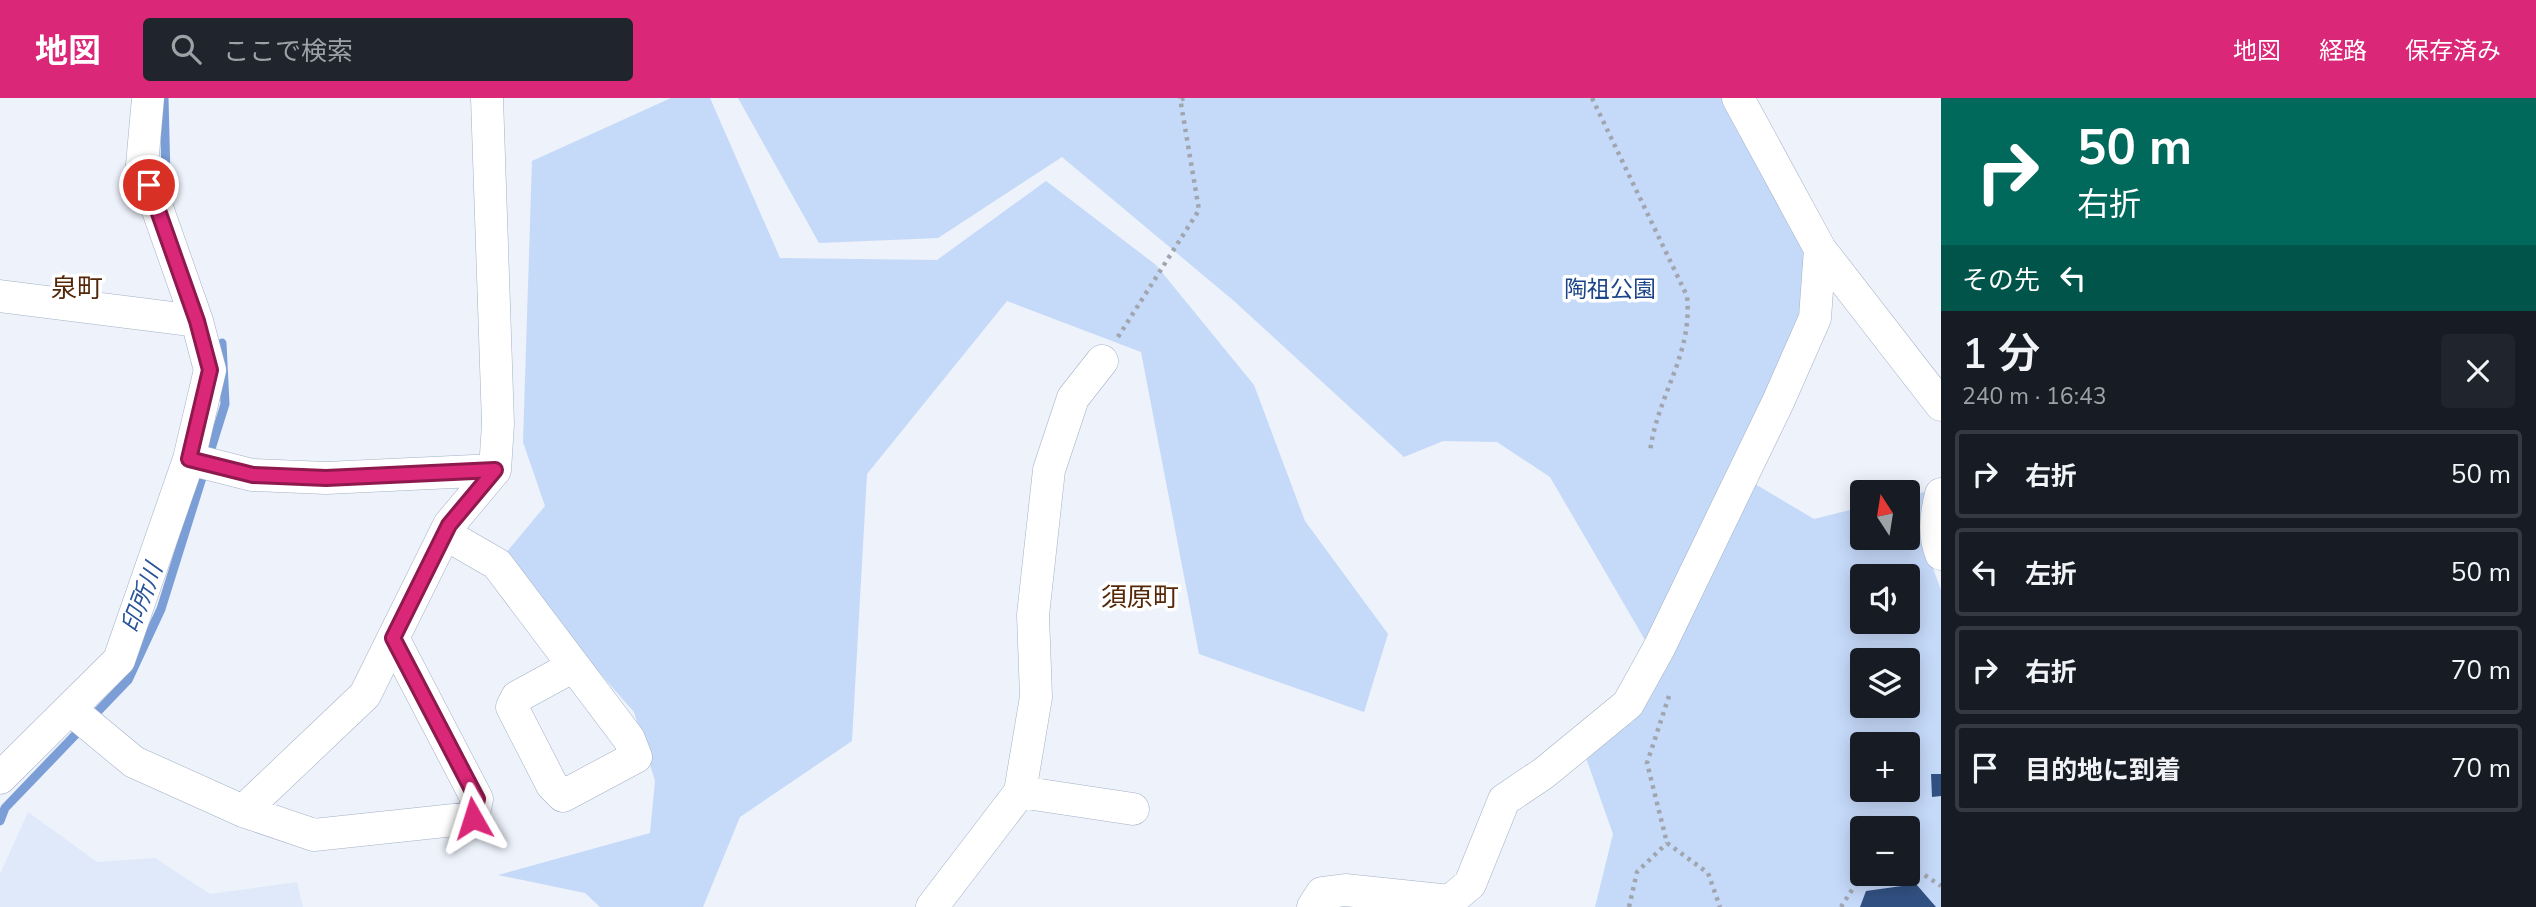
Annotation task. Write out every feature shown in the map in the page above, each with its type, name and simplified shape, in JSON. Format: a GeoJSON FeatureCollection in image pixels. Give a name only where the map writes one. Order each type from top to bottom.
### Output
{"type":"FeatureCollection","features":[{"type":"Feature","properties":{"kind":"street"},"geometry":{"type":"LineString","coordinates":[[0,778],[119,660],[202,462],[210,370],[197,321],[142,165],[148,98]]}},
{"type":"Feature","properties":{"kind":"street"},"geometry":{"type":"LineString","coordinates":[[243,811],[365,695],[445,534],[495,470],[498,424],[486,98]]}},
{"type":"Feature","properties":{"kind":"street"},"geometry":{"type":"LineString","coordinates":[[1738,98],[1820,249],[1941,405]]}},
{"type":"Feature","properties":{"kind":"street"},"geometry":{"type":"LineString","coordinates":[[1313,907],[1322,893],[1346,890],[1450,901],[1470,884],[1504,800],[1544,773],[1628,704],[1665,636],[1778,402],[1815,318],[1820,249]]}},
{"type":"Feature","properties":{"kind":"street"},"geometry":{"type":"LineString","coordinates":[[0,296],[197,321]]}},
{"type":"Feature","properties":{"kind":"street"},"geometry":{"type":"LineString","coordinates":[[932,907],[1020,792],[1036,697],[1032,615],[1049,470],[1073,398],[1102,361]]}},
{"type":"Feature","properties":{"kind":"street"},"geometry":{"type":"LineString","coordinates":[[202,462],[253,475],[326,478],[495,470]]}},
{"type":"Feature","properties":{"kind":"street"},"geometry":{"type":"LineString","coordinates":[[1941,494],[1937,544],[1941,554]]}},
{"type":"Feature","properties":{"kind":"street"},"geometry":{"type":"LineString","coordinates":[[445,534],[497,564],[572,667]]}},
{"type":"Feature","properties":{"kind":"street"},"geometry":{"type":"LineString","coordinates":[[71,710],[134,762],[243,811],[314,835],[473,818],[477,799],[393,638]]}},
{"type":"Feature","properties":{"kind":"street"},"geometry":{"type":"LineString","coordinates":[[1020,792],[1133,809]]}},
{"type":"Feature","properties":{"kind":"path"},"geometry":{"type":"LineString","coordinates":[[1102,361],[1199,210],[1181,99],[1188,98]]}},
{"type":"Feature","properties":{"kind":"path"},"geometry":{"type":"LineString","coordinates":[[1592,98],[1687,296],[1690,322],[1681,359],[1663,396],[1650,452]]}},
{"type":"Feature","properties":{"kind":"path"},"geometry":{"type":"LineString","coordinates":[[1672,688],[1647,763],[1667,843],[1708,873],[1720,907]]}},
{"type":"Feature","properties":{"kind":"path"},"geometry":{"type":"LineString","coordinates":[[1629,907],[1637,872],[1667,843]]}},
{"type":"Feature","properties":{"kind":"path"},"geometry":{"type":"LineString","coordinates":[[1920,874],[1941,886]]}},
{"type":"Feature","properties":{"kind":"path"},"geometry":{"type":"LineString","coordinates":[[1841,907],[1854,886]]}},
{"type":"Feature","properties":{"kind":"shaded area"},"geometry":{"type":"Polygon","coordinates":[[[28,812],[97,862],[155,858],[210,894],[297,882],[303,907],[0,907],[0,874],[28,812]]]}},
{"type":"Feature","properties":{"kind":"green space"},"geometry":{"type":"Polygon","coordinates":[[[671,98],[710,98],[780,258],[937,260],[1046,181],[1156,265],[1254,385],[1305,521],[1388,634],[1364,712],[1199,654],[1141,352],[1007,301],[867,474],[852,741],[740,817],[703,907],[600,907],[585,893],[498,875],[650,833],[655,781],[634,712],[500,560],[545,506],[523,442],[532,161],[671,98]]]}},
{"type":"Feature","properties":{"kind":"green space","name":"陶祖公園"},"geometry":{"type":"Polygon","coordinates":[[[738,98],[1742,98],[1803,250],[1813,305],[1733,471],[1814,519],[1850,510],[1850,550],[1920,550],[1920,493],[1936,489],[1924,544],[1941,590],[1941,907],[1595,907],[1613,834],[1585,755],[1634,721],[1659,664],[1550,477],[1497,442],[1443,441],[1404,457],[1234,301],[1062,157],[938,238],[819,243],[738,98]]]}},
{"type":"Feature","properties":{"kind":"building"},"geometry":{"type":"Polygon","coordinates":[[[1931,774],[1941,774],[1941,796],[1932,797],[1931,774]]]}},
{"type":"Feature","properties":{"kind":"building"},"geometry":{"type":"Polygon","coordinates":[[[1918,886],[1936,907],[1860,907],[1866,891],[1918,886]]]}},
{"type":"Feature","properties":{"kind":"waterway","name":"印所川"},"geometry":{"type":"LineString","coordinates":[[164,98],[166,177]]}},
{"type":"Feature","properties":{"kind":"waterway","name":"印所川"},"geometry":{"type":"LineString","coordinates":[[0,821],[5,808],[128,680],[161,609],[225,404],[222,343]]}},
{"type":"Feature","properties":{"kind":"district","name":"泉町"},"geometry":{"type":"Point","coordinates":[77,288]}},
{"type":"Feature","properties":{"kind":"district","name":"須原町"},"geometry":{"type":"Point","coordinates":[1140,597]}},
{"type":"Feature","properties":{"kind":"route"},"geometry":{"type":"LineString","coordinates":[[149,185],[197,321],[210,370],[189,459],[253,475],[326,478],[495,470],[449,525],[393,638],[477,799],[473,818]]}}]}
